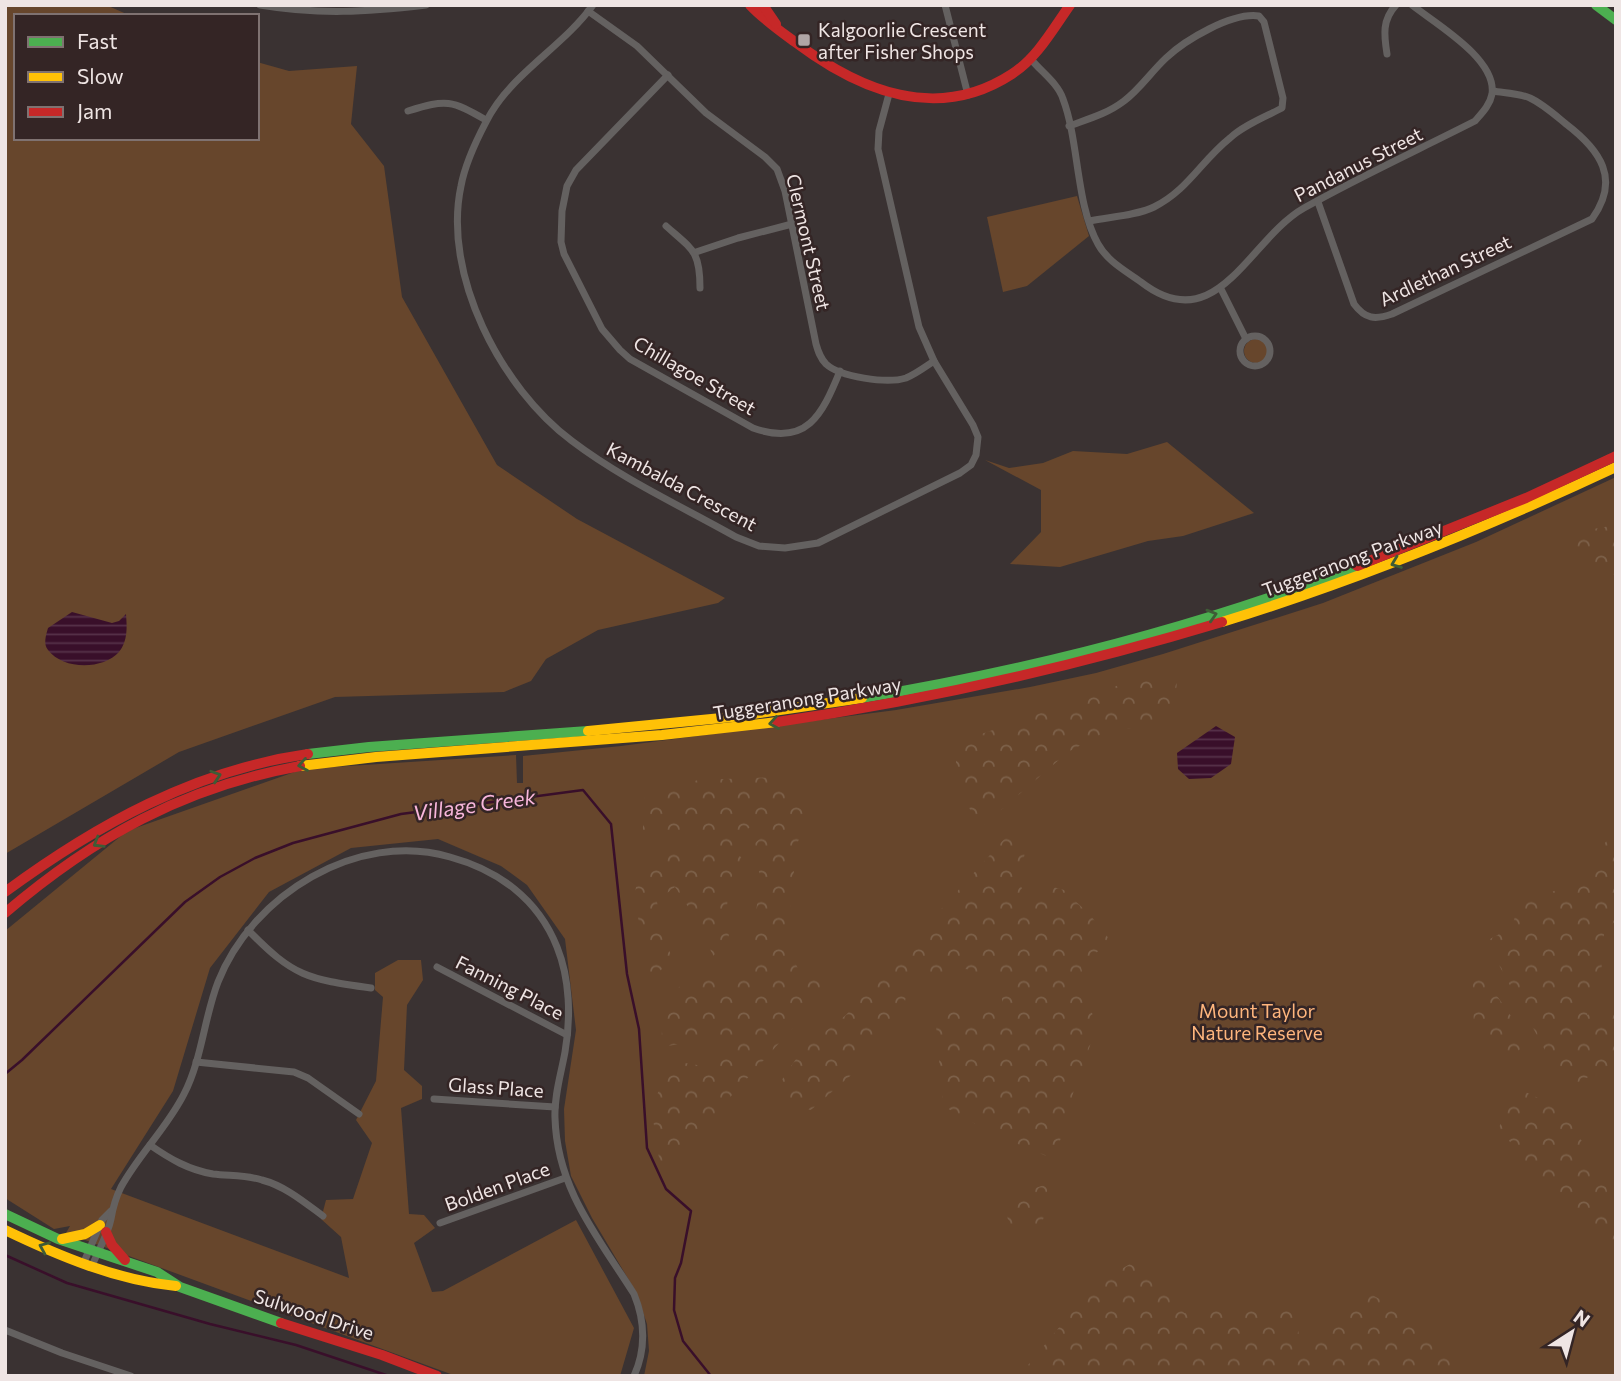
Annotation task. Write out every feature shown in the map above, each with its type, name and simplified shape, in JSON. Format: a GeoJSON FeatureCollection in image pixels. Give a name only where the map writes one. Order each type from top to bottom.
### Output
{"type":"FeatureCollection","features":[{"type":"Feature","properties":{"kind":"main road"},"geometry":{"type":"LineString","coordinates":[[750,5],[837,72],[889,94],[922,100],[968,95],[996,84],[1030,58],[1070,5]]}},
{"type":"Feature","properties":{"kind":"main road"},"geometry":{"type":"LineString","coordinates":[[763,5],[780,30]]}},
{"type":"Feature","properties":{"kind":"main road"},"geometry":{"type":"LineString","coordinates":[[1596,5],[1616,20]]}},
{"type":"Feature","properties":{"kind":"main road"},"geometry":{"type":"LineString","coordinates":[[1607,5],[1616,12]]}},
{"type":"Feature","properties":{"kind":"main road","name":"Tuggeranong Parkway"},"geometry":{"type":"LineString","coordinates":[[5,892],[60,852],[115,820],[189,785],[236,769],[284,758],[347,749],[735,718],[869,697],[1033,664],[1179,626],[1326,578],[1482,517],[1616,456]]}},
{"type":"Feature","properties":{"kind":"main road","name":"Tuggeranong Parkway"},"geometry":{"type":"LineString","coordinates":[[5,913],[52,873],[122,828],[174,803],[235,780],[328,761],[632,738],[758,725],[885,705],[1031,675],[1137,648],[1302,597],[1452,541],[1616,467]]}},
{"type":"Feature","properties":{"kind":"main road","name":"Sulwood Drive"},"geometry":{"type":"LineString","coordinates":[[5,1214],[58,1239],[157,1272],[180,1287],[437,1376]]}},
{"type":"Feature","properties":{"kind":"main road"},"geometry":{"type":"LineString","coordinates":[[58,1239],[74,1238],[103,1228],[117,1253],[126,1262]]}},
{"type":"Feature","properties":{"kind":"main road","name":"Sulwood Drive"},"geometry":{"type":"LineString","coordinates":[[5,1230],[88,1264],[145,1283],[180,1287]]}},
{"type":"Feature","properties":{"kind":"street"},"geometry":{"type":"LineString","coordinates":[[260,5],[322,13],[355,13],[425,5]]}},
{"type":"Feature","properties":{"kind":"street"},"geometry":{"type":"LineString","coordinates":[[945,5],[968,95]]}},
{"type":"Feature","properties":{"kind":"street"},"geometry":{"type":"LineString","coordinates":[[1387,54],[1384,28],[1396,5]]}},
{"type":"Feature","properties":{"kind":"street"},"geometry":{"type":"LineString","coordinates":[[1412,5],[1485,65],[1493,91]]}},
{"type":"Feature","properties":{"kind":"street","name":"Clermont Street"},"geometry":{"type":"LineString","coordinates":[[590,8],[637,46],[706,113],[770,162],[781,178],[816,344],[822,360],[832,369],[840,371]]}},
{"type":"Feature","properties":{"kind":"street","name":"Kambalda Crescent"},"geometry":{"type":"LineString","coordinates":[[590,8],[512,85],[486,120],[460,187],[458,227],[463,278],[481,321],[512,377],[545,418],[602,463],[736,537],[759,545],[785,548],[818,543],[960,473],[971,465],[976,455],[978,437],[973,425],[934,361],[914,314],[878,149],[879,131],[889,94]]}},
{"type":"Feature","properties":{"kind":"street"},"geometry":{"type":"LineString","coordinates":[[1069,126],[1097,116],[1126,100],[1168,56],[1200,34],[1247,16],[1259,16],[1264,22],[1283,98],[1282,108],[1231,136],[1202,164],[1185,187],[1168,199],[1150,209],[1090,221]]}},
{"type":"Feature","properties":{"kind":"street","name":"Pandanus Street"},"geometry":{"type":"LineString","coordinates":[[1030,58],[1063,97],[1096,242],[1104,254],[1156,294],[1181,301],[1221,289],[1276,231],[1303,209],[1475,121],[1489,102],[1493,91]]}},
{"type":"Feature","properties":{"kind":"street","name":"Chillagoe Street"},"geometry":{"type":"LineString","coordinates":[[667,75],[576,170],[564,197],[560,225],[564,254],[602,328],[630,359],[753,428],[766,432],[796,432],[814,421],[827,402],[840,371]]}},
{"type":"Feature","properties":{"kind":"street","name":"Ardlethan Street"},"geometry":{"type":"LineString","coordinates":[[1318,202],[1354,304],[1364,316],[1379,318],[1592,219],[1607,202],[1614,176],[1598,149],[1545,108],[1522,95],[1493,91]]}},
{"type":"Feature","properties":{"kind":"street"},"geometry":{"type":"LineString","coordinates":[[408,111],[442,101],[462,106],[486,120]]}},
{"type":"Feature","properties":{"kind":"street"},"geometry":{"type":"LineString","coordinates":[[696,252],[792,224]]}},
{"type":"Feature","properties":{"kind":"street"},"geometry":{"type":"LineString","coordinates":[[666,226],[696,252],[700,288]]}},
{"type":"Feature","properties":{"kind":"street"},"geometry":{"type":"LineString","coordinates":[[1221,289],[1246,339]]}},
{"type":"Feature","properties":{"kind":"street"},"geometry":{"type":"LineString","coordinates":[[1258,336],[1267,341],[1270,351],[1265,362],[1256,366],[1244,361],[1240,349],[1246,339],[1258,336]]}},
{"type":"Feature","properties":{"kind":"street"},"geometry":{"type":"LineString","coordinates":[[840,371],[872,379],[896,380],[916,373],[934,361]]}},
{"type":"Feature","properties":{"kind":"street"},"geometry":{"type":"LineString","coordinates":[[88,1264],[121,1187],[185,1093],[218,982],[234,950],[248,930],[275,902],[295,887],[338,864],[360,857],[395,852],[445,855],[468,862],[500,878],[519,892],[546,923],[560,953],[565,975],[567,1035],[555,1107],[556,1144],[565,1178],[578,1206],[634,1294],[640,1310],[643,1345],[634,1376]]}},
{"type":"Feature","properties":{"kind":"street"},"geometry":{"type":"LineString","coordinates":[[248,930],[276,958],[305,976],[371,988]]}},
{"type":"Feature","properties":{"kind":"street","name":"Fanning Place"},"geometry":{"type":"LineString","coordinates":[[438,967],[567,1035]]}},
{"type":"Feature","properties":{"kind":"street"},"geometry":{"type":"LineString","coordinates":[[196,1062],[294,1072],[308,1078],[359,1114]]}},
{"type":"Feature","properties":{"kind":"street","name":"Glass Place"},"geometry":{"type":"LineString","coordinates":[[434,1099],[555,1107]]}},
{"type":"Feature","properties":{"kind":"street"},"geometry":{"type":"LineString","coordinates":[[150,1145],[178,1164],[196,1170],[245,1176],[273,1184],[290,1192],[323,1216]]}},
{"type":"Feature","properties":{"kind":"street","name":"Bolden Place"},"geometry":{"type":"LineString","coordinates":[[440,1223],[565,1178]]}},
{"type":"Feature","properties":{"kind":"street"},"geometry":{"type":"LineString","coordinates":[[5,1329],[62,1353],[131,1376]]}},
{"type":"Feature","properties":{"kind":"green space"},"geometry":{"type":"Polygon","coordinates":[[[5,5],[106,5],[126,14],[14,14],[14,140],[259,140],[259,63],[289,71],[357,66],[351,124],[384,166],[402,297],[497,465],[577,519],[725,598],[718,603],[598,630],[546,659],[531,681],[504,692],[335,697],[179,752],[5,854],[5,5]]]}},
{"type":"Feature","properties":{"kind":"green space"},"geometry":{"type":"Polygon","coordinates":[[[1077,196],[1089,236],[1027,286],[1003,292],[987,217],[1077,196]]]}},
{"type":"Feature","properties":{"kind":"green space"},"geometry":{"type":"Polygon","coordinates":[[[1256,339],[1267,346],[1268,351],[1261,362],[1256,363],[1245,356],[1244,351],[1251,340],[1256,339]]]}},
{"type":"Feature","properties":{"kind":"green space"},"geometry":{"type":"Polygon","coordinates":[[[1167,442],[1254,513],[1183,536],[1148,541],[1060,567],[1010,564],[1041,532],[1041,490],[985,460],[1009,468],[1043,463],[1073,451],[1127,454],[1167,442]]]}},
{"type":"Feature","properties":{"kind":"green space","name":"Mount Taylor Nature Reserve"},"geometry":{"type":"Polygon","coordinates":[[[1616,477],[1616,1376],[644,1376],[649,1351],[647,1324],[636,1292],[592,1218],[571,1176],[565,1141],[564,1109],[576,1030],[565,939],[527,885],[501,866],[438,839],[351,848],[269,892],[210,968],[173,1091],[111,1189],[349,1278],[341,1237],[321,1219],[326,1200],[353,1199],[372,1143],[356,1120],[376,1081],[383,997],[375,990],[375,973],[398,960],[421,960],[423,980],[407,1005],[404,1070],[422,1086],[422,1099],[401,1108],[409,1214],[424,1215],[435,1228],[414,1243],[432,1292],[443,1291],[576,1220],[634,1328],[620,1376],[456,1376],[66,1233],[70,1226],[54,1229],[5,1198],[5,931],[127,831],[303,769],[516,755],[517,783],[523,783],[523,756],[896,710],[1096,673],[1323,603],[1476,542],[1616,477]]]}},
{"type":"Feature","properties":{"kind":"green space"},"geometry":{"type":"Polygon","coordinates":[[[1616,525],[1616,576],[1589,559],[1568,540],[1593,529],[1616,525]]]}},
{"type":"Feature","properties":{"kind":"green space"},"geometry":{"type":"Polygon","coordinates":[[[1139,678],[1177,681],[1173,723],[1146,728],[1111,729],[1068,752],[978,830],[956,774],[956,743],[1139,678]]]}},
{"type":"Feature","properties":{"kind":"green space"},"geometry":{"type":"Polygon","coordinates":[[[779,777],[801,798],[807,819],[797,844],[786,943],[801,975],[841,984],[791,1030],[665,1169],[659,1158],[651,1106],[673,1064],[703,1066],[734,1054],[712,1039],[661,1047],[664,999],[705,967],[724,978],[757,967],[754,940],[758,928],[756,913],[760,879],[755,843],[768,831],[763,818],[739,835],[736,850],[744,862],[733,870],[727,905],[729,941],[713,956],[700,925],[675,887],[657,901],[660,928],[673,960],[651,978],[634,899],[638,875],[656,850],[690,855],[705,837],[680,833],[642,841],[645,797],[698,780],[779,777]]]}},
{"type":"Feature","properties":{"kind":"green space"},"geometry":{"type":"Polygon","coordinates":[[[1616,830],[1616,920],[1604,933],[1601,976],[1591,995],[1587,1015],[1616,999],[1616,1062],[1566,1089],[1486,941],[1511,928],[1516,914],[1516,896],[1547,893],[1575,881],[1590,866],[1616,830]]]}},
{"type":"Feature","properties":{"kind":"green space"},"geometry":{"type":"Polygon","coordinates":[[[1007,836],[1026,848],[1019,880],[1027,904],[1046,885],[1064,890],[1091,916],[1110,940],[1081,967],[1096,1029],[1074,1090],[1058,1148],[1051,1158],[992,1133],[943,1106],[936,1025],[956,1003],[1002,1008],[1002,981],[966,969],[938,978],[911,970],[902,1017],[878,1032],[861,1049],[857,1070],[811,1110],[769,1099],[802,1050],[846,1015],[1007,836]]]}},
{"type":"Feature","properties":{"kind":"green space"},"geometry":{"type":"Polygon","coordinates":[[[1472,960],[1529,1042],[1507,1060],[1474,1031],[1472,960]]]}},
{"type":"Feature","properties":{"kind":"green space"},"geometry":{"type":"Polygon","coordinates":[[[1513,1086],[1536,1097],[1563,1105],[1576,1132],[1605,1177],[1609,1208],[1616,1217],[1616,1248],[1608,1237],[1575,1216],[1551,1194],[1499,1128],[1513,1086]]]}},
{"type":"Feature","properties":{"kind":"green space"},"geometry":{"type":"Polygon","coordinates":[[[1047,1184],[1047,1205],[1041,1227],[1010,1225],[1001,1200],[1047,1184]]]}},
{"type":"Feature","properties":{"kind":"green space"},"geometry":{"type":"Polygon","coordinates":[[[1130,1264],[1166,1281],[1184,1313],[1249,1305],[1305,1303],[1297,1326],[1302,1348],[1341,1323],[1367,1292],[1408,1315],[1456,1351],[1466,1376],[1019,1376],[1094,1285],[1130,1264]]]}},
{"type":"Feature","properties":{"kind":"shaded area"},"geometry":{"type":"Polygon","coordinates":[[[72,612],[112,623],[119,621],[126,614],[127,629],[119,652],[112,658],[93,665],[73,664],[55,657],[46,645],[48,628],[72,612]]]}},
{"type":"Feature","properties":{"kind":"shaded area"},"geometry":{"type":"Polygon","coordinates":[[[1216,726],[1235,737],[1231,764],[1211,778],[1189,779],[1178,769],[1177,753],[1216,726]]]}},
{"type":"Feature","properties":{"kind":"waterway","name":"Village Creek"},"geometry":{"type":"LineString","coordinates":[[5,1074],[185,902],[220,877],[255,858],[293,843],[401,814],[583,790],[611,824],[627,974],[639,1029],[647,1148],[666,1189],[691,1211],[681,1263],[675,1278],[674,1310],[683,1341],[711,1376]]}},
{"type":"Feature","properties":{"kind":"waterway"},"geometry":{"type":"LineString","coordinates":[[5,1255],[67,1283],[210,1324],[296,1345],[389,1376]]}},
{"type":"Feature","properties":{"kind":"traffic: fast"},"geometry":{"type":"LineString","coordinates":[[1596,5],[1616,20]]}},
{"type":"Feature","properties":{"kind":"traffic: fast"},"geometry":{"type":"LineString","coordinates":[[862,698],[988,674],[1113,644],[1236,608],[1357,566]]}},
{"type":"Feature","properties":{"kind":"traffic: fast"},"geometry":{"type":"LineString","coordinates":[[308,754],[588,731]]}},
{"type":"Feature","properties":{"kind":"traffic: fast"},"geometry":{"type":"LineString","coordinates":[[5,1214],[58,1239],[157,1272],[180,1287],[281,1323]]}},
{"type":"Feature","properties":{"kind":"traffic: slow"},"geometry":{"type":"LineString","coordinates":[[1222,622],[1422,551],[1520,511],[1616,467]]}},
{"type":"Feature","properties":{"kind":"traffic: slow"},"geometry":{"type":"LineString","coordinates":[[588,731],[732,717],[862,698]]}},
{"type":"Feature","properties":{"kind":"traffic: slow"},"geometry":{"type":"LineString","coordinates":[[300,766],[376,757],[662,735],[777,722]]}},
{"type":"Feature","properties":{"kind":"traffic: slow"},"geometry":{"type":"LineString","coordinates":[[62,1239],[85,1234],[100,1225]]}},
{"type":"Feature","properties":{"kind":"traffic: slow"},"geometry":{"type":"LineString","coordinates":[[5,1230],[88,1266],[176,1286]]}},
{"type":"Feature","properties":{"kind":"traffic: jam"},"geometry":{"type":"LineString","coordinates":[[750,5],[795,42],[846,75],[872,87],[900,95],[928,98],[956,97],[984,89],[1012,74],[1037,51],[1070,5]]}},
{"type":"Feature","properties":{"kind":"traffic: jam"},"geometry":{"type":"LineString","coordinates":[[763,5],[776,24]]}},
{"type":"Feature","properties":{"kind":"traffic: jam"},"geometry":{"type":"LineString","coordinates":[[1357,566],[1526,498],[1616,456]]}},
{"type":"Feature","properties":{"kind":"traffic: jam"},"geometry":{"type":"LineString","coordinates":[[777,722],[890,703],[1001,680],[1222,622]]}},
{"type":"Feature","properties":{"kind":"traffic: jam"},"geometry":{"type":"LineString","coordinates":[[5,892],[75,844],[148,804],[226,773],[308,754]]}},
{"type":"Feature","properties":{"kind":"traffic: jam"},"geometry":{"type":"LineString","coordinates":[[5,913],[72,861],[142,819],[217,787],[300,766]]}},
{"type":"Feature","properties":{"kind":"traffic: jam"},"geometry":{"type":"LineString","coordinates":[[106,1232],[112,1245],[125,1260]]}},
{"type":"Feature","properties":{"kind":"traffic: jam"},"geometry":{"type":"LineString","coordinates":[[281,1323],[382,1355],[437,1376]]}},
{"type":"Feature","properties":{"kind":"place","name":"Kalgoorlie Crescent after Fisher Shops"},"geometry":{"type":"Point","coordinates":[804,40]}}]}
